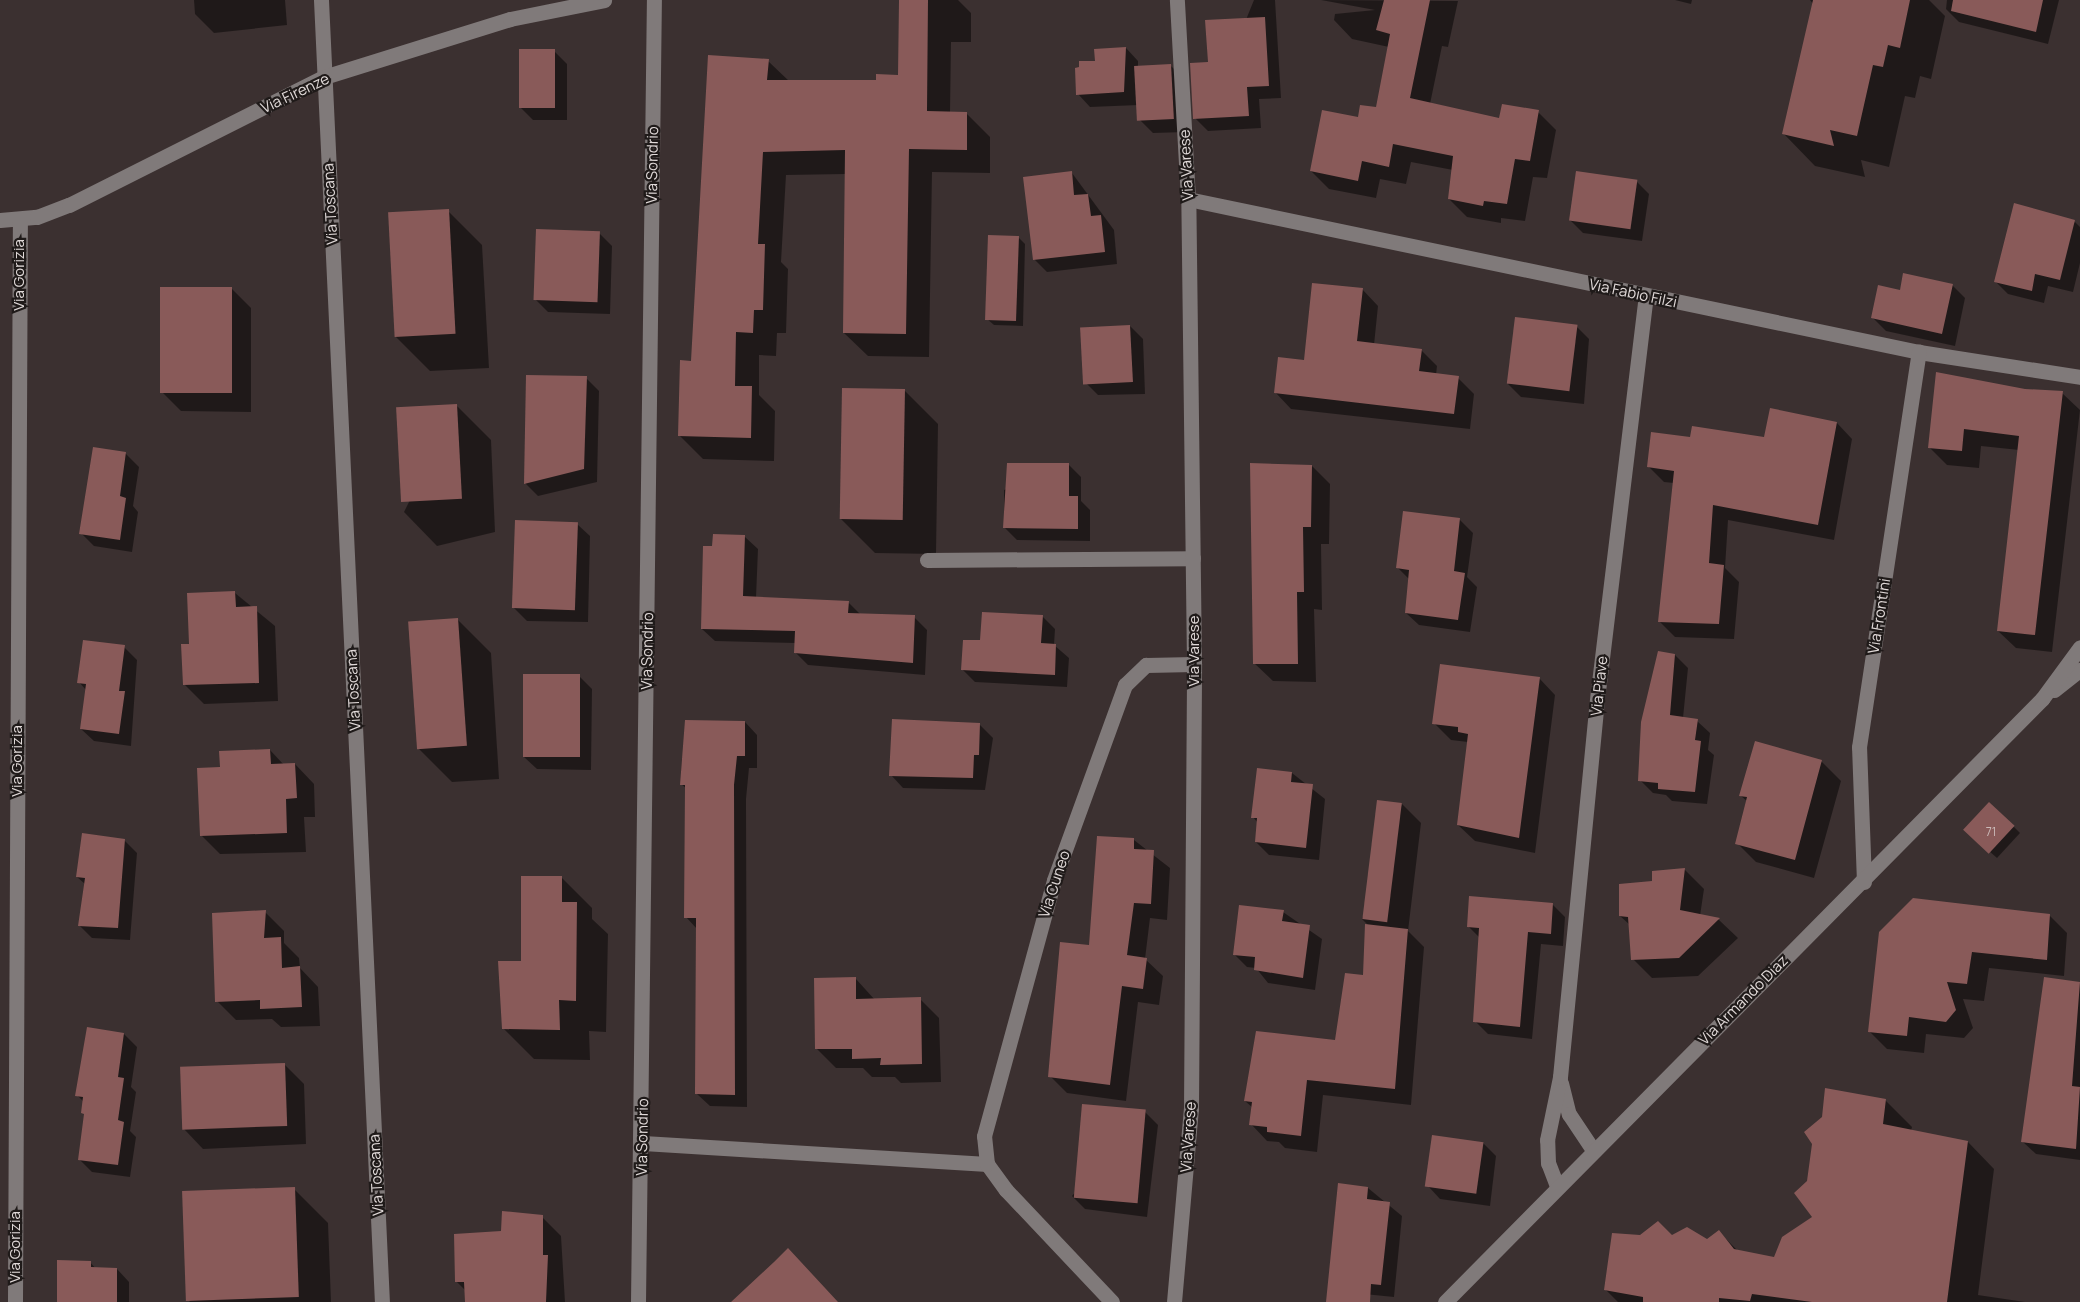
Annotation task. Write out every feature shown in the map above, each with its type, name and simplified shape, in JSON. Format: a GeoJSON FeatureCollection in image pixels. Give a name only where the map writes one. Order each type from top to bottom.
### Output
{"type":"FeatureCollection","features":[{"type":"Feature","properties":{"kind":"street","name":"Via Toscana"},"geometry":{"type":"LineString","coordinates":[[321,0],[382,1302]]}},
{"type":"Feature","properties":{"kind":"street","name":"Via Firenze"},"geometry":{"type":"LineString","coordinates":[[0,220],[20,219],[69,205],[324,77],[510,19],[604,0]]}},
{"type":"Feature","properties":{"kind":"street","name":"Via Sondrio"},"geometry":{"type":"LineString","coordinates":[[638,1302],[643,1143],[654,0]]}},
{"type":"Feature","properties":{"kind":"street","name":"Via Varese"},"geometry":{"type":"LineString","coordinates":[[1174,1302],[1191,1109],[1194,664],[1188,199],[1177,0]]}},
{"type":"Feature","properties":{"kind":"street","name":"Via Fabio Filzi"},"geometry":{"type":"LineString","coordinates":[[1188,199],[1919,351],[2080,377]]}},
{"type":"Feature","properties":{"kind":"street","name":"Via Gorizia"},"geometry":{"type":"LineString","coordinates":[[15,1302],[20,219]]}},
{"type":"Feature","properties":{"kind":"street","name":"Via Piave"},"geometry":{"type":"LineString","coordinates":[[1557,1186],[1548,1163],[1547,1140],[1560,1077],[1598,691],[1646,296]]}},
{"type":"Feature","properties":{"kind":"street","name":"Via Frontini"},"geometry":{"type":"LineString","coordinates":[[1864,882],[1859,747],[1919,351]]}},
{"type":"Feature","properties":{"kind":"street"},"geometry":{"type":"LineString","coordinates":[[927,560],[1193,558]]}},
{"type":"Feature","properties":{"kind":"street","name":"Via Armando Diaz"},"geometry":{"type":"LineString","coordinates":[[1445,1302],[1557,1186],[1864,882],[2042,699],[2080,647]]}},
{"type":"Feature","properties":{"kind":"street","name":"Via Cuneo"},"geometry":{"type":"LineString","coordinates":[[987,1164],[985,1130],[1053,880],[1125,685],[1146,665],[1194,664]]}},
{"type":"Feature","properties":{"kind":"street","name":"Via Armando Diaz"},"geometry":{"type":"LineString","coordinates":[[2042,699],[2080,670]]}},
{"type":"Feature","properties":{"kind":"street","name":"Via Piave"},"geometry":{"type":"LineString","coordinates":[[1560,1077],[1569,1114],[1593,1150]]}},
{"type":"Feature","properties":{"kind":"street"},"geometry":{"type":"LineString","coordinates":[[643,1143],[987,1164],[1006,1190],[1112,1302]]}},
{"type":"Feature","properties":{"kind":"building"},"geometry":{"type":"Polygon","coordinates":[[[899,0],[928,0],[927,111],[967,112],[967,150],[909,149],[906,334],[843,333],[845,150],[763,152],[758,244],[765,244],[763,310],[754,310],[753,333],[736,332],[735,386],[752,386],[751,438],[678,436],[680,360],[691,361],[708,55],[769,59],[767,80],[876,80],[876,74],[898,75],[899,0]]]}},
{"type":"Feature","properties":{"kind":"building"},"geometry":{"type":"Polygon","coordinates":[[[1384,0],[1430,0],[1410,98],[1499,118],[1502,104],[1539,110],[1530,161],[1515,159],[1507,204],[1484,201],[1483,206],[1448,199],[1453,156],[1393,144],[1389,167],[1362,161],[1358,181],[1310,171],[1322,110],[1358,117],[1360,105],[1376,107],[1390,34],[1376,30],[1384,0]]]}},
{"type":"Feature","properties":{"kind":"building"},"geometry":{"type":"Polygon","coordinates":[[[1813,0],[1910,0],[1900,48],[1888,45],[1883,67],[1873,65],[1857,136],[1830,130],[1834,146],[1782,134],[1813,0]]]}},
{"type":"Feature","properties":{"kind":"building"},"geometry":{"type":"Polygon","coordinates":[[[1953,0],[2043,0],[2036,32],[1951,11],[1953,0]]]}},
{"type":"Feature","properties":{"kind":"building"},"geometry":{"type":"Polygon","coordinates":[[[1265,17],[1269,86],[1247,87],[1249,116],[1193,119],[1190,63],[1208,62],[1205,20],[1265,17]]]}},
{"type":"Feature","properties":{"kind":"building"},"geometry":{"type":"Polygon","coordinates":[[[1126,47],[1124,92],[1076,95],[1075,68],[1079,67],[1079,61],[1095,61],[1094,49],[1126,47]]]}},
{"type":"Feature","properties":{"kind":"building"},"geometry":{"type":"Polygon","coordinates":[[[519,49],[555,49],[555,108],[519,108],[519,49]]]}},
{"type":"Feature","properties":{"kind":"building"},"geometry":{"type":"Polygon","coordinates":[[[1171,64],[1174,119],[1137,121],[1134,66],[1171,64]]]}},
{"type":"Feature","properties":{"kind":"building"},"geometry":{"type":"Polygon","coordinates":[[[1072,171],[1074,195],[1088,194],[1091,216],[1101,215],[1105,252],[1033,260],[1023,177],[1072,171]]]}},
{"type":"Feature","properties":{"kind":"building"},"geometry":{"type":"Polygon","coordinates":[[[1576,171],[1637,180],[1630,229],[1569,221],[1576,171]]]}},
{"type":"Feature","properties":{"kind":"building"},"geometry":{"type":"Polygon","coordinates":[[[2014,203],[2075,220],[2060,280],[2035,274],[2032,291],[1994,282],[2014,203]]]}},
{"type":"Feature","properties":{"kind":"building"},"geometry":{"type":"Polygon","coordinates":[[[449,209],[456,334],[395,337],[388,212],[449,209]]]}},
{"type":"Feature","properties":{"kind":"building"},"geometry":{"type":"Polygon","coordinates":[[[536,229],[600,231],[597,302],[534,300],[536,229]]]}},
{"type":"Feature","properties":{"kind":"building"},"geometry":{"type":"Polygon","coordinates":[[[988,235],[1019,236],[1016,321],[985,320],[988,235]]]}},
{"type":"Feature","properties":{"kind":"building"},"geometry":{"type":"Polygon","coordinates":[[[1903,273],[1953,284],[1942,334],[1871,318],[1878,285],[1900,290],[1903,273]]]}},
{"type":"Feature","properties":{"kind":"building"},"geometry":{"type":"Polygon","coordinates":[[[1312,283],[1363,288],[1357,341],[1422,349],[1419,371],[1459,376],[1454,414],[1274,393],[1278,357],[1304,360],[1312,283]]]}},
{"type":"Feature","properties":{"kind":"building"},"geometry":{"type":"Polygon","coordinates":[[[160,287],[232,287],[232,393],[160,393],[160,287]]]}},
{"type":"Feature","properties":{"kind":"building"},"geometry":{"type":"Polygon","coordinates":[[[1515,317],[1578,325],[1569,391],[1507,384],[1515,317]]]}},
{"type":"Feature","properties":{"kind":"building"},"geometry":{"type":"Polygon","coordinates":[[[1130,325],[1133,382],[1083,385],[1080,328],[1130,325]]]}},
{"type":"Feature","properties":{"kind":"building"},"geometry":{"type":"Polygon","coordinates":[[[1936,372],[2025,389],[2063,391],[2035,635],[1997,631],[2019,436],[1964,429],[1962,451],[1928,448],[1936,372]]]}},
{"type":"Feature","properties":{"kind":"building"},"geometry":{"type":"Polygon","coordinates":[[[526,375],[587,376],[584,469],[524,484],[526,375]]]}},
{"type":"Feature","properties":{"kind":"building"},"geometry":{"type":"Polygon","coordinates":[[[842,388],[905,389],[903,520],[840,519],[842,388]]]}},
{"type":"Feature","properties":{"kind":"building"},"geometry":{"type":"Polygon","coordinates":[[[457,404],[462,499],[401,502],[396,407],[457,404]]]}},
{"type":"Feature","properties":{"kind":"building"},"geometry":{"type":"Polygon","coordinates":[[[1770,408],[1837,422],[1818,525],[1713,505],[1709,563],[1724,565],[1719,624],[1658,622],[1674,471],[1647,467],[1651,432],[1690,437],[1692,426],[1764,437],[1770,408]]]}},
{"type":"Feature","properties":{"kind":"building"},"geometry":{"type":"Polygon","coordinates":[[[93,447],[126,452],[120,496],[126,498],[120,540],[79,534],[93,447]]]}},
{"type":"Feature","properties":{"kind":"building"},"geometry":{"type":"Polygon","coordinates":[[[1007,463],[1069,463],[1069,496],[1078,496],[1078,529],[1003,528],[1007,463]]]}},
{"type":"Feature","properties":{"kind":"building"},"geometry":{"type":"Polygon","coordinates":[[[1250,463],[1312,465],[1311,527],[1303,527],[1304,592],[1297,592],[1298,664],[1253,664],[1250,463]]]}},
{"type":"Feature","properties":{"kind":"building"},"geometry":{"type":"Polygon","coordinates":[[[1403,511],[1460,518],[1454,571],[1465,573],[1458,620],[1405,613],[1409,570],[1396,568],[1403,511]]]}},
{"type":"Feature","properties":{"kind":"building"},"geometry":{"type":"Polygon","coordinates":[[[515,520],[578,522],[575,610],[512,608],[515,520]]]}},
{"type":"Feature","properties":{"kind":"building"},"geometry":{"type":"Polygon","coordinates":[[[713,534],[745,535],[743,596],[849,601],[848,613],[915,615],[913,663],[794,653],[795,631],[701,629],[703,546],[712,546],[713,534]]]}},
{"type":"Feature","properties":{"kind":"building"},"geometry":{"type":"Polygon","coordinates":[[[235,591],[236,607],[257,606],[259,683],[183,685],[181,644],[189,644],[187,593],[235,591]]]}},
{"type":"Feature","properties":{"kind":"building"},"geometry":{"type":"Polygon","coordinates":[[[982,612],[1043,615],[1041,643],[1056,644],[1055,675],[961,670],[963,640],[980,640],[982,612]]]}},
{"type":"Feature","properties":{"kind":"building"},"geometry":{"type":"Polygon","coordinates":[[[458,618],[467,746],[417,749],[408,621],[458,618]]]}},
{"type":"Feature","properties":{"kind":"building"},"geometry":{"type":"Polygon","coordinates":[[[83,640],[125,645],[119,691],[125,691],[119,734],[80,729],[86,684],[77,683],[83,640]]]}},
{"type":"Feature","properties":{"kind":"building"},"geometry":{"type":"Polygon","coordinates":[[[1658,651],[1675,654],[1670,715],[1698,719],[1695,740],[1701,741],[1695,792],[1658,789],[1658,783],[1638,781],[1641,722],[1658,651]]]}},
{"type":"Feature","properties":{"kind":"building"},"geometry":{"type":"Polygon","coordinates":[[[1440,664],[1540,677],[1519,838],[1457,825],[1468,734],[1458,732],[1458,727],[1432,724],[1440,664]]]}},
{"type":"Feature","properties":{"kind":"building"},"geometry":{"type":"Polygon","coordinates":[[[523,674],[580,674],[580,757],[523,757],[523,674]]]}},
{"type":"Feature","properties":{"kind":"building"},"geometry":{"type":"Polygon","coordinates":[[[892,719],[980,723],[979,755],[974,755],[973,778],[889,776],[892,719]]]}},
{"type":"Feature","properties":{"kind":"building"},"geometry":{"type":"Polygon","coordinates":[[[685,720],[745,721],[745,756],[737,756],[734,785],[735,1095],[695,1094],[696,918],[684,918],[685,785],[680,785],[685,720]]]}},
{"type":"Feature","properties":{"kind":"building"},"geometry":{"type":"Polygon","coordinates":[[[1755,741],[1822,760],[1795,860],[1735,844],[1747,797],[1739,796],[1755,741]]]}},
{"type":"Feature","properties":{"kind":"building"},"geometry":{"type":"Polygon","coordinates":[[[270,749],[271,764],[295,763],[297,798],[286,799],[287,833],[200,836],[197,768],[220,767],[219,751],[270,749]]]}},
{"type":"Feature","properties":{"kind":"building"},"geometry":{"type":"Polygon","coordinates":[[[1257,768],[1292,772],[1291,782],[1313,784],[1306,848],[1255,842],[1257,818],[1251,818],[1257,768]]]}},
{"type":"Feature","properties":{"kind":"building"},"geometry":{"type":"Polygon","coordinates":[[[1377,800],[1402,803],[1387,922],[1362,919],[1377,800]]]}},
{"type":"Feature","properties":{"kind":"building"},"geometry":{"type":"Polygon","coordinates":[[[1989,802],[2015,826],[1989,854],[1963,830],[1989,802]]]}},
{"type":"Feature","properties":{"kind":"building"},"geometry":{"type":"Polygon","coordinates":[[[82,833],[125,839],[118,928],[78,926],[85,878],[76,877],[82,833]]]}},
{"type":"Feature","properties":{"kind":"building"},"geometry":{"type":"Polygon","coordinates":[[[1097,836],[1134,838],[1134,849],[1154,850],[1151,904],[1134,903],[1127,955],[1147,958],[1143,989],[1122,986],[1110,1085],[1048,1077],[1060,942],[1089,945],[1097,836]]]}},
{"type":"Feature","properties":{"kind":"building"},"geometry":{"type":"Polygon","coordinates":[[[1685,868],[1680,910],[1720,918],[1679,958],[1631,960],[1628,917],[1619,916],[1619,884],[1652,881],[1652,871],[1685,868]]]}},
{"type":"Feature","properties":{"kind":"building"},"geometry":{"type":"Polygon","coordinates":[[[521,876],[562,876],[562,902],[577,902],[576,1001],[559,1000],[560,1030],[502,1029],[498,961],[521,961],[521,876]]]}},
{"type":"Feature","properties":{"kind":"building"},"geometry":{"type":"Polygon","coordinates":[[[1469,896],[1553,903],[1551,934],[1528,932],[1520,1027],[1473,1022],[1479,928],[1467,927],[1469,896]]]}},
{"type":"Feature","properties":{"kind":"building"},"geometry":{"type":"Polygon","coordinates":[[[1913,898],[2050,914],[2047,960],[1972,952],[1967,984],[1947,982],[1956,1010],[1946,1022],[1909,1017],[1907,1036],[1868,1032],[1879,932],[1913,898]]]}},
{"type":"Feature","properties":{"kind":"building"},"geometry":{"type":"Polygon","coordinates":[[[1239,905],[1284,910],[1282,921],[1310,925],[1303,978],[1254,970],[1255,957],[1233,955],[1239,905]]]}},
{"type":"Feature","properties":{"kind":"building"},"geometry":{"type":"Polygon","coordinates":[[[266,910],[264,938],[281,937],[282,968],[300,966],[302,1007],[260,1009],[260,1000],[215,1002],[212,913],[266,910]]]}},
{"type":"Feature","properties":{"kind":"building"},"geometry":{"type":"Polygon","coordinates":[[[1365,924],[1408,929],[1395,1089],[1307,1080],[1301,1136],[1267,1132],[1267,1127],[1249,1125],[1252,1102],[1244,1101],[1256,1031],[1335,1040],[1345,973],[1363,975],[1365,924]]]}},
{"type":"Feature","properties":{"kind":"building"},"geometry":{"type":"Polygon","coordinates":[[[856,977],[856,999],[921,997],[922,1064],[880,1065],[881,1058],[852,1059],[852,1049],[815,1049],[814,978],[856,977]]]}},
{"type":"Feature","properties":{"kind":"building"},"geometry":{"type":"Polygon","coordinates":[[[2044,977],[2080,982],[2072,1086],[2080,1087],[2076,1149],[2021,1142],[2044,977]]]}},
{"type":"Feature","properties":{"kind":"building"},"geometry":{"type":"Polygon","coordinates":[[[87,1027],[124,1033],[118,1077],[124,1078],[118,1120],[124,1122],[118,1165],[78,1160],[84,1114],[81,1113],[83,1097],[75,1096],[87,1027]]]}},
{"type":"Feature","properties":{"kind":"building"},"geometry":{"type":"Polygon","coordinates":[[[285,1063],[287,1126],[182,1130],[180,1067],[285,1063]]]}},
{"type":"Feature","properties":{"kind":"building"},"geometry":{"type":"Polygon","coordinates":[[[1825,1088],[1886,1099],[1883,1124],[1968,1141],[1947,1302],[1812,1302],[1752,1294],[1750,1301],[1719,1298],[1719,1302],[1643,1302],[1643,1297],[1604,1290],[1612,1233],[1640,1235],[1658,1221],[1672,1235],[1687,1227],[1707,1239],[1719,1230],[1734,1249],[1774,1257],[1782,1237],[1812,1217],[1794,1193],[1807,1181],[1812,1144],[1804,1132],[1822,1117],[1825,1088]]]}},
{"type":"Feature","properties":{"kind":"building"},"geometry":{"type":"Polygon","coordinates":[[[1082,1104],[1146,1110],[1138,1203],[1074,1198],[1082,1104]]]}},
{"type":"Feature","properties":{"kind":"building"},"geometry":{"type":"Polygon","coordinates":[[[1432,1135],[1483,1142],[1476,1194],[1425,1186],[1432,1135]]]}},
{"type":"Feature","properties":{"kind":"building"},"geometry":{"type":"Polygon","coordinates":[[[1338,1183],[1368,1187],[1367,1199],[1390,1202],[1381,1285],[1371,1284],[1370,1302],[1326,1302],[1338,1183]]]}},
{"type":"Feature","properties":{"kind":"building"},"geometry":{"type":"Polygon","coordinates":[[[295,1187],[299,1297],[186,1301],[182,1191],[295,1187]]]}},
{"type":"Feature","properties":{"kind":"building"},"geometry":{"type":"Polygon","coordinates":[[[502,1211],[543,1215],[543,1255],[548,1255],[546,1302],[465,1302],[464,1282],[455,1282],[454,1234],[501,1231],[502,1211]]]}},
{"type":"Feature","properties":{"kind":"building"},"geometry":{"type":"Polygon","coordinates":[[[788,1248],[838,1302],[731,1302],[774,1262],[788,1248]]]}},
{"type":"Feature","properties":{"kind":"building"},"geometry":{"type":"Polygon","coordinates":[[[57,1260],[91,1261],[91,1267],[117,1268],[117,1302],[57,1302],[57,1260]]]}}]}
